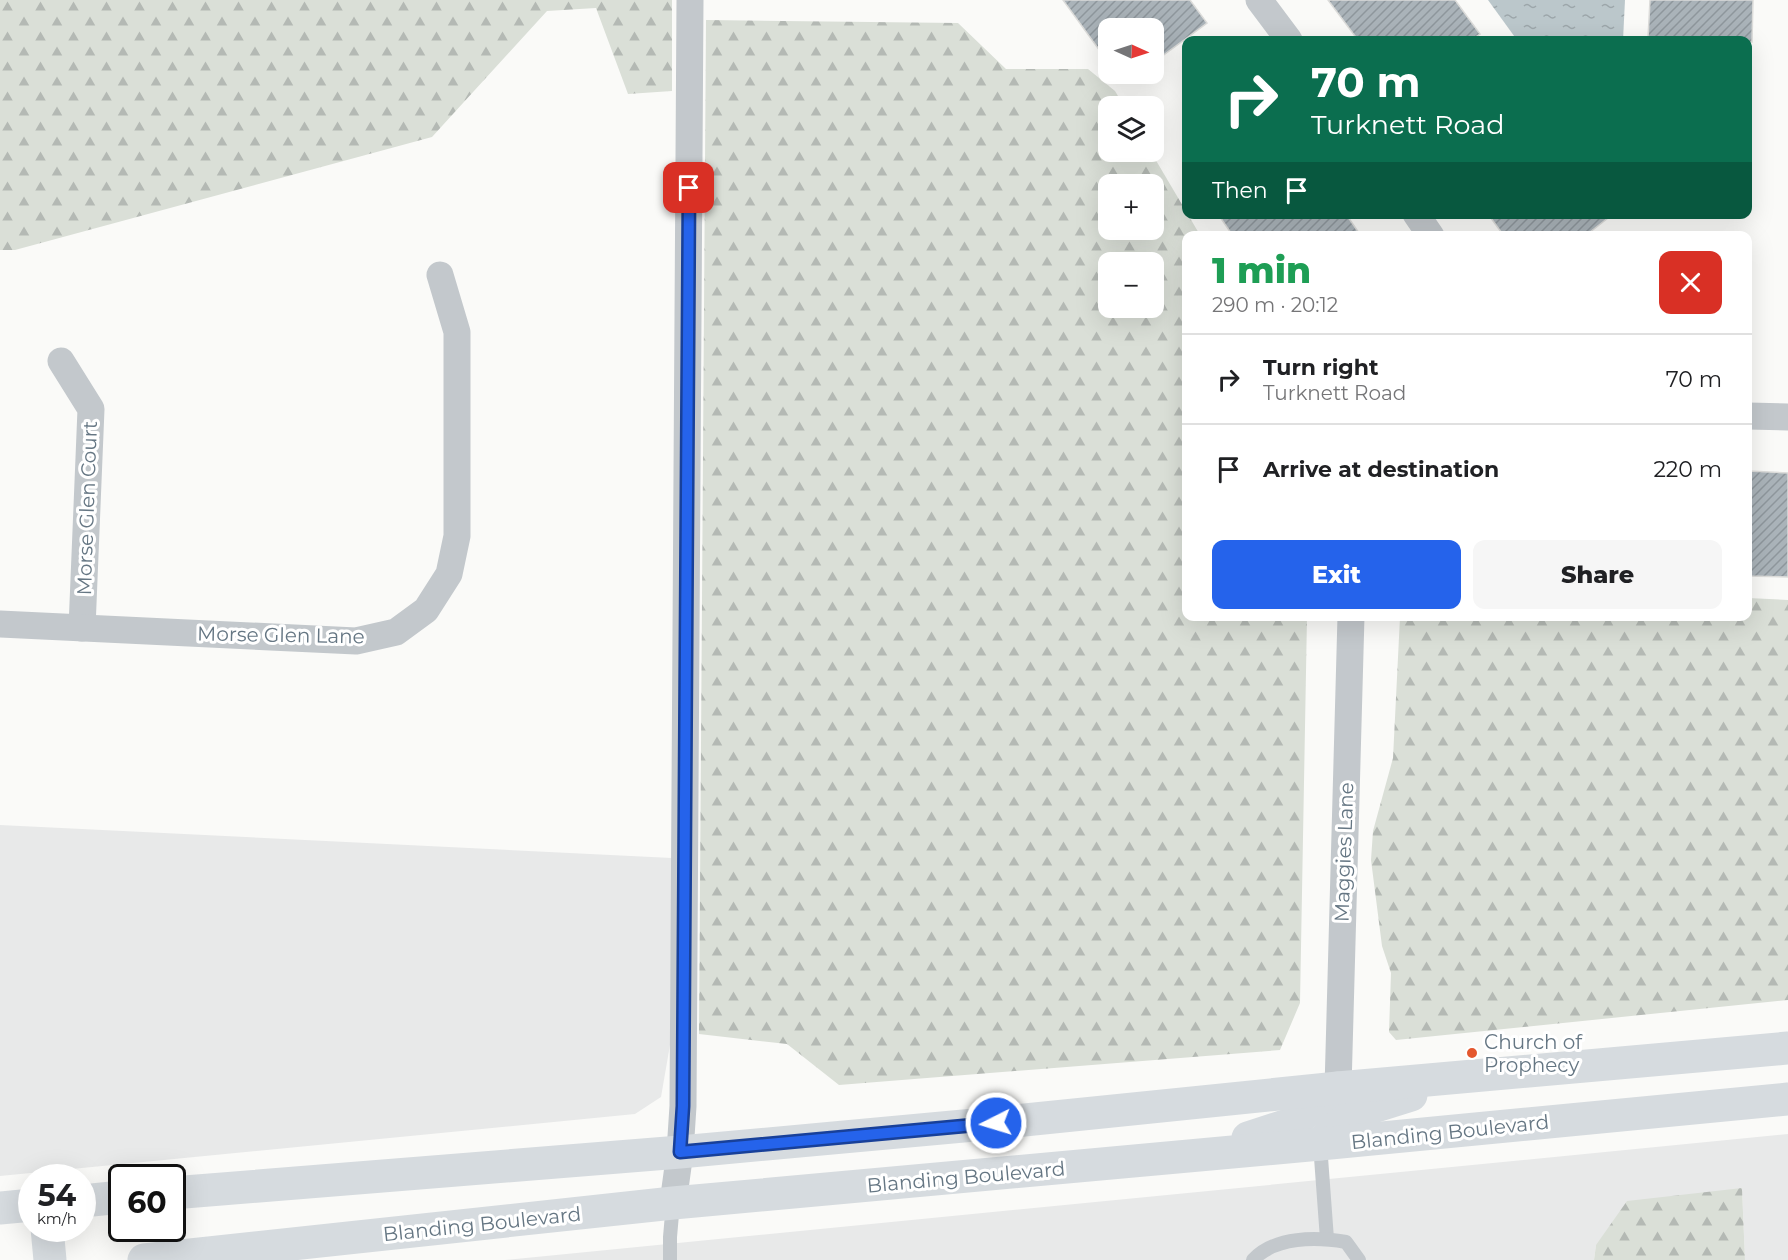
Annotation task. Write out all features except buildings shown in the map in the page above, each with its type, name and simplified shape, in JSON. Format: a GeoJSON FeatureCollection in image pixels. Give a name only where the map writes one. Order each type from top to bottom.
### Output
{"type":"FeatureCollection","features":[{"type":"Feature","properties":{"kind":"main road"},"geometry":{"type":"LineString","coordinates":[[186,1192],[680,1152],[1338,1088],[1788,1048]]}},
{"type":"Feature","properties":{"kind":"main road"},"geometry":{"type":"LineString","coordinates":[[1320,1144],[1338,1126],[1360,1111],[1461,1078]]}},
{"type":"Feature","properties":{"kind":"main road"},"geometry":{"type":"LineString","coordinates":[[1192,1156],[1291,1124],[1338,1088]]}},
{"type":"Feature","properties":{"kind":"main road","name":"Blanding Boulevard"},"geometry":{"type":"LineString","coordinates":[[144,1260],[673,1203],[1788,1099]]}},
{"type":"Feature","properties":{"kind":"main road"},"geometry":{"type":"LineString","coordinates":[[0,1208],[18,1206]]}},
{"type":"Feature","properties":{"kind":"main road"},"geometry":{"type":"LineString","coordinates":[[48,1242],[50,1260]]}},
{"type":"Feature","properties":{"kind":"street"},"geometry":{"type":"LineString","coordinates":[[673,1203],[680,1152],[683,1094],[690,0]]}},
{"type":"Feature","properties":{"kind":"street"},"geometry":{"type":"LineString","coordinates":[[1259,0],[1286,36]]}},
{"type":"Feature","properties":{"kind":"street","name":"Morse Glen Lane"},"geometry":{"type":"LineString","coordinates":[[0,624],[356,641],[396,632],[426,610],[449,574],[457,536],[457,332],[440,275]]}},
{"type":"Feature","properties":{"kind":"street","name":"Morse Glen Court"},"geometry":{"type":"LineString","coordinates":[[61,361],[91,409],[82,628]]}},
{"type":"Feature","properties":{"kind":"street"},"geometry":{"type":"LineString","coordinates":[[1752,416],[1788,417]]}},
{"type":"Feature","properties":{"kind":"street","name":"Maggies Lane"},"geometry":{"type":"LineString","coordinates":[[1338,1088],[1351,621]]}},
{"type":"Feature","properties":{"kind":"lane"},"geometry":{"type":"LineString","coordinates":[[1320,1144],[1327,1239]]}},
{"type":"Feature","properties":{"kind":"lane"},"geometry":{"type":"LineString","coordinates":[[670,1260],[669,1237],[673,1203]]}},
{"type":"Feature","properties":{"kind":"lane"},"geometry":{"type":"LineString","coordinates":[[1253,1260],[1260,1252],[1287,1241],[1327,1239],[1346,1242],[1359,1260]]}},
{"type":"Feature","properties":{"kind":"shaded area"},"geometry":{"type":"Polygon","coordinates":[[[0,825],[672,858],[670,1045],[661,1097],[635,1114],[96,1167],[96,1164],[18,1164],[18,1174],[0,1176],[0,825]]]}},
{"type":"Feature","properties":{"kind":"shaded area"},"geometry":{"type":"Polygon","coordinates":[[[1788,1134],[1788,1260],[1745,1260],[1742,1188],[1596,1245],[1594,1260],[505,1260],[1788,1134]]]}},
{"type":"Feature","properties":{"kind":"green space"},"geometry":{"type":"Polygon","coordinates":[[[0,0],[672,0],[672,91],[628,94],[596,8],[547,11],[432,137],[15,250],[0,250],[0,0]]]}},
{"type":"Feature","properties":{"kind":"green space"},"geometry":{"type":"Polygon","coordinates":[[[706,20],[958,23],[1006,69],[1088,69],[1098,77],[1098,84],[1106,84],[1115,91],[1118,96],[1098,96],[1098,162],[1157,162],[1164,174],[1098,174],[1098,240],[1164,240],[1164,174],[1182,205],[1182,219],[1191,219],[1198,231],[1182,231],[1182,621],[1307,621],[1300,1003],[1280,1050],[839,1085],[787,1044],[699,1034],[706,20]]]}},
{"type":"Feature","properties":{"kind":"green space"},"geometry":{"type":"Polygon","coordinates":[[[1752,598],[1788,600],[1788,1000],[1396,1040],[1389,1032],[1391,973],[1382,946],[1371,860],[1373,831],[1393,758],[1400,621],[1752,621],[1752,598]]]}},
{"type":"Feature","properties":{"kind":"green space"},"geometry":{"type":"Polygon","coordinates":[[[1742,1188],[1745,1260],[1594,1260],[1596,1245],[1627,1201],[1742,1188]]]}},
{"type":"Feature","properties":{"kind":"water"},"geometry":{"type":"Polygon","coordinates":[[[1488,0],[1625,0],[1623,36],[1514,36],[1488,0]]]}},
{"type":"Feature","properties":{"kind":"place","name":"Church of Prophecy"},"geometry":{"type":"Point","coordinates":[1472,1053]}},
{"type":"Feature","properties":{"kind":"route"},"geometry":{"type":"LineString","coordinates":[[689,188],[683,1106],[680,1152],[996,1123]]}}]}
